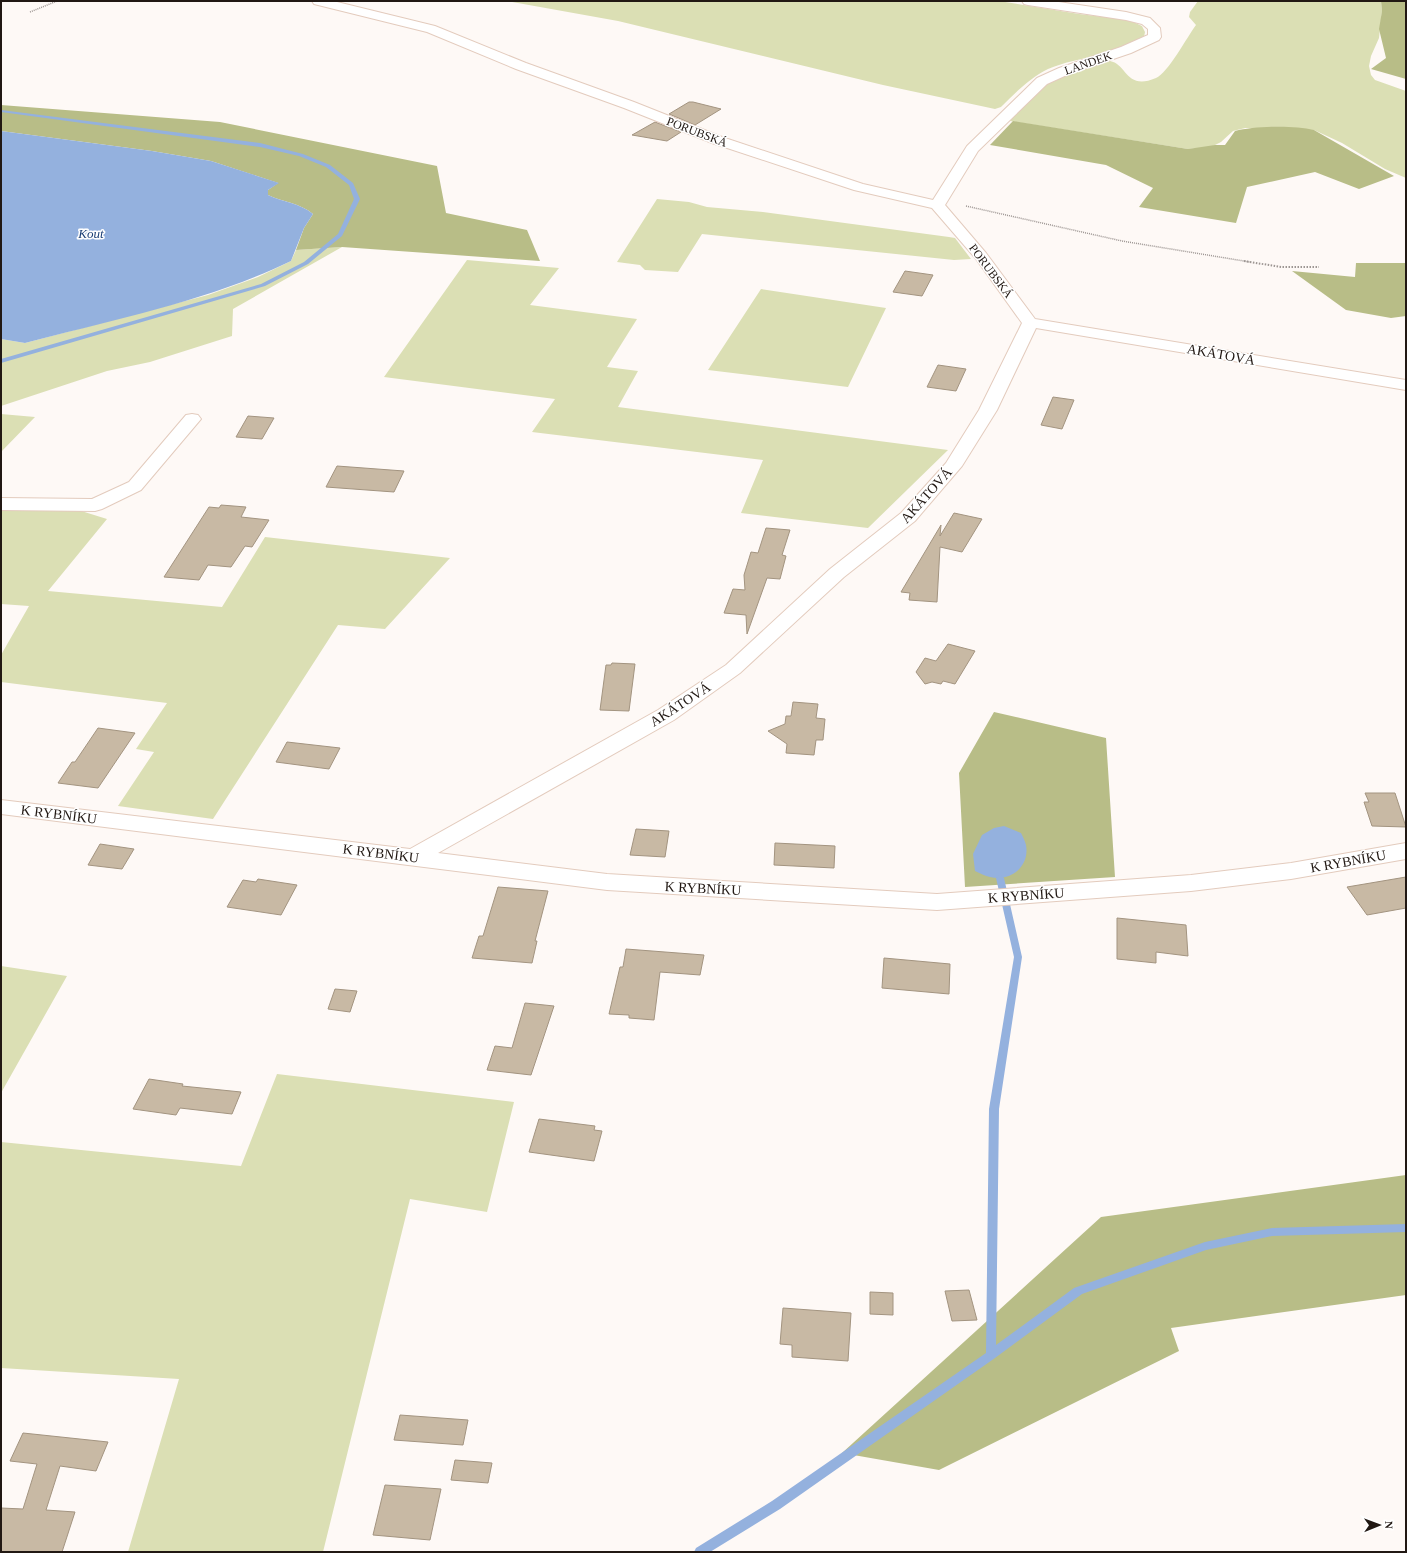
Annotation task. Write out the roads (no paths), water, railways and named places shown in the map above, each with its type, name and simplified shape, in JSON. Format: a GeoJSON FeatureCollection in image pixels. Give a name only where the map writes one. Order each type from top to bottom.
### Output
{"type":"FeatureCollection","features":[{"type":"Feature","properties":{"kind":"street","name":"PORUBSKÁ"},"geometry":{"type":"LineString","coordinates":[[318,1],[431,29],[521,66],[629,105],[716,140],[859,186],[939,203],[981,256],[1030,323]]}},
{"type":"Feature","properties":{"kind":"street","name":"LANDEK"},"geometry":{"type":"LineString","coordinates":[[939,203],[972,149],[1042,81],[1064,70],[1126,50],[1155,37],[1154,28],[1146,21],[1126,16],[1028,1]]}},
{"type":"Feature","properties":{"kind":"street","name":"AKÁTOVÁ"},"geometry":{"type":"LineString","coordinates":[[413,856],[666,715],[733,669],[837,573],[908,517],[953,466],[988,410],[1030,323],[1057,326],[1406,385]]}},
{"type":"Feature","properties":{"kind":"street"},"geometry":{"type":"LineString","coordinates":[[1,504],[95,505],[135,486],[192,419]]}},
{"type":"Feature","properties":{"kind":"street","name":"K RYBNÍKU"},"geometry":{"type":"LineString","coordinates":[[1,807],[413,856],[607,882],[937,902],[1191,883],[1291,871],[1406,851]]}},
{"type":"Feature","properties":{"kind":"water","name":"Kout"},"geometry":{"type":"Polygon","coordinates":[[[1,131],[152,151],[211,161],[279,183],[268,190],[268,195],[303,207],[313,214],[304,228],[291,261],[259,275],[161,308],[25,343],[1,339],[1,131]]]}},
{"type":"Feature","properties":{"kind":"water"},"geometry":{"type":"Polygon","coordinates":[[[1004,826],[1021,833],[1024,839],[1026,853],[1022,866],[1011,875],[997,878],[988,877],[975,871],[973,854],[982,835],[994,828],[1004,826]]]}},
{"type":"Feature","properties":{"kind":"waterway"},"geometry":{"type":"LineString","coordinates":[[1,111],[260,145],[301,155],[328,166],[351,184],[357,199],[340,235],[306,263],[263,285],[1,361]]}},
{"type":"Feature","properties":{"kind":"waterway"},"geometry":{"type":"LineString","coordinates":[[991,1355],[994,1109],[1018,957],[1000,878]]}},
{"type":"Feature","properties":{"kind":"waterway"},"geometry":{"type":"LineString","coordinates":[[991,1355],[1078,1291],[1205,1246],[1272,1232],[1406,1228]]}},
{"type":"Feature","properties":{"kind":"waterway"},"geometry":{"type":"LineString","coordinates":[[700,1552],[776,1505],[991,1355]]}}]}
